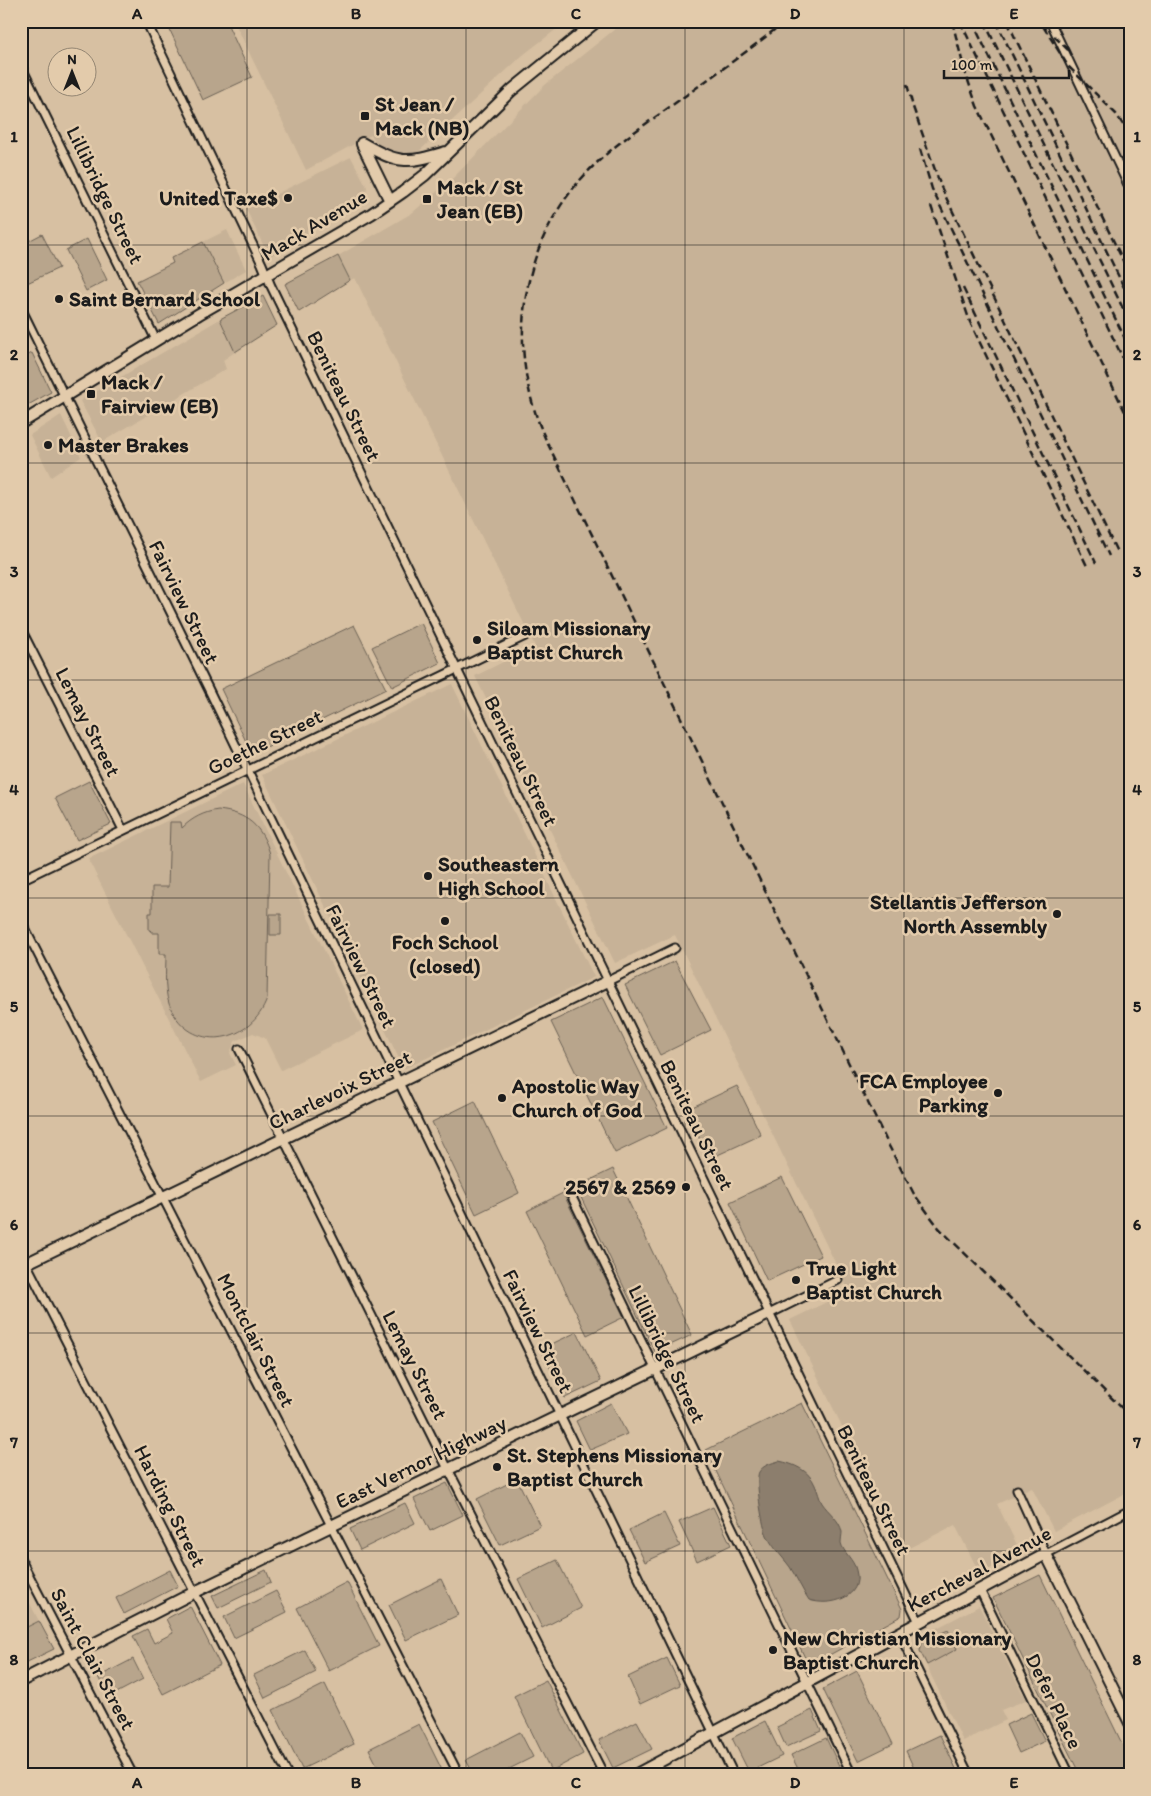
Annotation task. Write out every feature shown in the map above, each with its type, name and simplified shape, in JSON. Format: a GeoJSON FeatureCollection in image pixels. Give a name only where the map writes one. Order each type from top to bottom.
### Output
{"type":"FeatureCollection","features":[{"type":"Feature","properties":{"kind":"street","name":"Beniteau Street"},"geometry":{"type":"LineString","coordinates":[[146,21],[457,669],[919,1622]]}},
{"type":"Feature","properties":{"kind":"street","name":"Mack Avenue"},"geometry":{"type":"LineString","coordinates":[[21,424],[156,340],[390,201],[425,175],[512,90],[597,21]]}},
{"type":"Feature","properties":{"kind":"street"},"geometry":{"type":"LineString","coordinates":[[1050,21],[1130,189]]}},
{"type":"Feature","properties":{"kind":"street","name":"Lillibridge Street"},"geometry":{"type":"LineString","coordinates":[[21,66],[156,340]]}},
{"type":"Feature","properties":{"kind":"street"},"geometry":{"type":"LineString","coordinates":[[390,201],[362,143],[380,154],[410,162],[450,151]]}},
{"type":"Feature","properties":{"kind":"street","name":"Fairview Street"},"geometry":{"type":"LineString","coordinates":[[21,308],[734,1775]]}},
{"type":"Feature","properties":{"kind":"street","name":"Lemay Street"},"geometry":{"type":"LineString","coordinates":[[21,629],[123,830]]}},
{"type":"Feature","properties":{"kind":"street","name":"Goethe Street"},"geometry":{"type":"LineString","coordinates":[[21,880],[525,636]]}},
{"type":"Feature","properties":{"kind":"street","name":"Montclair Street"},"geometry":{"type":"LineString","coordinates":[[21,921],[459,1775]]}},
{"type":"Feature","properties":{"kind":"street","name":"Charlevoix Street"},"geometry":{"type":"LineString","coordinates":[[24,1265],[676,948]]}},
{"type":"Feature","properties":{"kind":"street","name":"Lemay Street"},"geometry":{"type":"LineString","coordinates":[[239,1050],[604,1775]]}},
{"type":"Feature","properties":{"kind":"street","name":"Lillibridge Street"},"geometry":{"type":"LineString","coordinates":[[570,1191],[852,1775]]}},
{"type":"Feature","properties":{"kind":"street","name":"Harding Street"},"geometry":{"type":"LineString","coordinates":[[21,1253],[24,1265],[195,1592],[288,1775]]}},
{"type":"Feature","properties":{"kind":"street","name":"East Vernor Highway"},"geometry":{"type":"LineString","coordinates":[[21,1681],[195,1592],[838,1280]]}},
{"type":"Feature","properties":{"kind":"street"},"geometry":{"type":"LineString","coordinates":[[1017,1490],[1046,1554],[1130,1723]]}},
{"type":"Feature","properties":{"kind":"street","name":"Kercheval Avenue"},"geometry":{"type":"LineString","coordinates":[[635,1775],[1130,1510]]}},
{"type":"Feature","properties":{"kind":"street","name":"Saint Clair Street"},"geometry":{"type":"LineString","coordinates":[[21,1560],[133,1775]]}},
{"type":"Feature","properties":{"kind":"street","name":"Defer Place"},"geometry":{"type":"LineString","coordinates":[[980,1590],[1070,1775]]}},
{"type":"Feature","properties":{"kind":"street"},"geometry":{"type":"LineString","coordinates":[[899,1633],[969,1775]]}},
{"type":"Feature","properties":{"kind":"shaded area"},"geometry":{"type":"Polygon","coordinates":[[[174,21],[226,21],[252,77],[203,100],[167,24],[174,21]]]}},
{"type":"Feature","properties":{"kind":"shaded area"},"geometry":{"type":"Polygon","coordinates":[[[234,21],[567,21],[523,55],[415,155],[404,157],[382,150],[371,135],[306,170],[234,21]]]}},
{"type":"Feature","properties":{"kind":"shaded area"},"geometry":{"type":"Polygon","coordinates":[[[625,21],[1130,21],[1130,1491],[1054,1531],[1032,1488],[997,1504],[1021,1553],[980,1574],[955,1525],[903,1551],[790,1320],[849,1291],[675,935],[615,963],[475,676],[535,646],[355,278],[350,280],[338,256],[412,213],[453,178],[545,85],[625,21]]]}},
{"type":"Feature","properties":{"kind":"shaded area"},"geometry":{"type":"Polygon","coordinates":[[[351,157],[367,187],[365,197],[269,257],[246,209],[351,157]]]}},
{"type":"Feature","properties":{"kind":"shaded area"},"geometry":{"type":"Polygon","coordinates":[[[227,230],[246,270],[224,283],[203,242],[227,230]]]}},
{"type":"Feature","properties":{"kind":"shaded area"},"geometry":{"type":"Polygon","coordinates":[[[42,234],[59,268],[25,284],[21,278],[21,245],[42,234]]]}},
{"type":"Feature","properties":{"kind":"shaded area"},"geometry":{"type":"Polygon","coordinates":[[[87,239],[107,280],[86,291],[66,250],[87,239]]]}},
{"type":"Feature","properties":{"kind":"shaded area"},"geometry":{"type":"Polygon","coordinates":[[[203,242],[224,283],[159,324],[137,281],[173,263],[171,258],[203,242]]]}},
{"type":"Feature","properties":{"kind":"shaded area"},"geometry":{"type":"Polygon","coordinates":[[[338,256],[350,280],[299,312],[285,284],[338,256]]]}},
{"type":"Feature","properties":{"kind":"shaded area"},"geometry":{"type":"Polygon","coordinates":[[[263,296],[277,325],[235,352],[220,319],[263,296]]]}},
{"type":"Feature","properties":{"kind":"shaded area"},"geometry":{"type":"Polygon","coordinates":[[[220,319],[235,352],[223,360],[226,369],[102,442],[80,401],[220,319]]]}},
{"type":"Feature","properties":{"kind":"shaded area"},"geometry":{"type":"Polygon","coordinates":[[[32,353],[51,392],[21,409],[21,359],[32,353]]]}},
{"type":"Feature","properties":{"kind":"shaded area"},"geometry":{"type":"Polygon","coordinates":[[[61,415],[81,457],[51,477],[30,435],[61,415]]]}},
{"type":"Feature","properties":{"kind":"shaded area"},"geometry":{"type":"Polygon","coordinates":[[[421,623],[440,663],[392,687],[372,647],[421,623]]]}},
{"type":"Feature","properties":{"kind":"shaded area"},"geometry":{"type":"Polygon","coordinates":[[[354,625],[386,689],[252,754],[221,689],[354,625]]]}},
{"type":"Feature","properties":{"kind":"shaded area","name":"Southeastern High School"},"geometry":{"type":"Polygon","coordinates":[[[452,684],[594,977],[404,1069],[262,775],[452,684]]]}},
{"type":"Feature","properties":{"kind":"shaded area"},"geometry":{"type":"Polygon","coordinates":[[[89,781],[111,824],[77,840],[55,798],[89,781]]]}},
{"type":"Feature","properties":{"kind":"shaded area"},"geometry":{"type":"Polygon","coordinates":[[[243,784],[363,1030],[281,1070],[265,1038],[253,1033],[235,1041],[230,1053],[236,1065],[201,1082],[88,859],[243,784]]]}},
{"type":"Feature","properties":{"kind":"shaded area"},"geometry":{"type":"Polygon","coordinates":[[[218,810],[237,814],[252,823],[263,836],[270,854],[267,999],[260,1014],[249,1025],[236,1033],[222,1037],[208,1037],[194,1033],[182,1025],[172,1011],[166,990],[166,954],[159,954],[159,933],[152,933],[149,930],[149,913],[152,913],[152,887],[168,887],[170,822],[181,822],[182,828],[198,816],[218,810]]]}},
{"type":"Feature","properties":{"kind":"shaded area"},"geometry":{"type":"Polygon","coordinates":[[[270,914],[281,914],[281,935],[270,935],[270,914]]]}},
{"type":"Feature","properties":{"kind":"shaded area"},"geometry":{"type":"Polygon","coordinates":[[[675,961],[711,1030],[660,1055],[625,985],[675,961]]]}},
{"type":"Feature","properties":{"kind":"shaded area"},"geometry":{"type":"Polygon","coordinates":[[[603,997],[667,1128],[615,1153],[551,1022],[603,997]]]}},
{"type":"Feature","properties":{"kind":"shaded area"},"geometry":{"type":"Polygon","coordinates":[[[737,1086],[761,1135],[709,1159],[686,1110],[737,1086]]]}},
{"type":"Feature","properties":{"kind":"shaded area"},"geometry":{"type":"Polygon","coordinates":[[[475,1101],[519,1193],[476,1214],[432,1122],[475,1101]]]}},
{"type":"Feature","properties":{"kind":"shaded area"},"geometry":{"type":"Polygon","coordinates":[[[613,1169],[692,1335],[655,1352],[576,1187],[613,1169]]]}},
{"type":"Feature","properties":{"kind":"shaded area"},"geometry":{"type":"Polygon","coordinates":[[[782,1177],[821,1256],[767,1281],[730,1202],[782,1177]]]}},
{"type":"Feature","properties":{"kind":"shaded area"},"geometry":{"type":"Polygon","coordinates":[[[563,1193],[624,1317],[587,1335],[527,1211],[563,1193]]]}},
{"type":"Feature","properties":{"kind":"shaded area"},"geometry":{"type":"Polygon","coordinates":[[[577,1332],[601,1381],[565,1398],[541,1349],[577,1332]]]}},
{"type":"Feature","properties":{"kind":"shaded area"},"geometry":{"type":"Polygon","coordinates":[[[611,1403],[627,1434],[590,1450],[576,1421],[611,1403]]]}},
{"type":"Feature","properties":{"kind":"shaded area"},"geometry":{"type":"Polygon","coordinates":[[[802,1403],[902,1609],[901,1616],[811,1665],[808,1664],[706,1450],[802,1403]]]}},
{"type":"Feature","properties":{"kind":"shaded area"},"geometry":{"type":"Polygon","coordinates":[[[779,1461],[795,1466],[809,1475],[822,1503],[841,1528],[841,1543],[855,1566],[857,1580],[850,1594],[843,1598],[826,1602],[809,1600],[790,1567],[768,1538],[761,1512],[758,1476],[763,1468],[779,1461]]]}},
{"type":"Feature","properties":{"kind":"shaded area"},"geometry":{"type":"Polygon","coordinates":[[[517,1479],[540,1526],[500,1545],[477,1499],[517,1479]]]}},
{"type":"Feature","properties":{"kind":"shaded area"},"geometry":{"type":"Polygon","coordinates":[[[447,1483],[463,1515],[430,1531],[414,1499],[447,1483]]]}},
{"type":"Feature","properties":{"kind":"shaded area"},"geometry":{"type":"Polygon","coordinates":[[[405,1503],[415,1523],[360,1550],[350,1529],[405,1503]]]}},
{"type":"Feature","properties":{"kind":"shaded area"},"geometry":{"type":"Polygon","coordinates":[[[713,1507],[731,1545],[697,1561],[679,1522],[713,1507]]]}},
{"type":"Feature","properties":{"kind":"shaded area"},"geometry":{"type":"Polygon","coordinates":[[[664,1513],[680,1546],[645,1562],[629,1530],[664,1513]]]}},
{"type":"Feature","properties":{"kind":"shaded area"},"geometry":{"type":"Polygon","coordinates":[[[557,1560],[581,1608],[542,1628],[518,1579],[557,1560]]]}},
{"type":"Feature","properties":{"kind":"shaded area"},"geometry":{"type":"Polygon","coordinates":[[[170,1570],[178,1586],[124,1614],[116,1598],[170,1570]]]}},
{"type":"Feature","properties":{"kind":"shaded area"},"geometry":{"type":"Polygon","coordinates":[[[266,1570],[271,1582],[218,1608],[212,1596],[266,1570]]]}},
{"type":"Feature","properties":{"kind":"shaded area"},"geometry":{"type":"Polygon","coordinates":[[[1040,1575],[1130,1760],[1130,1775],[1080,1775],[993,1598],[1040,1575]]]}},
{"type":"Feature","properties":{"kind":"shaded area"},"geometry":{"type":"Polygon","coordinates":[[[441,1579],[458,1615],[406,1640],[389,1605],[441,1579]]]}},
{"type":"Feature","properties":{"kind":"shaded area"},"geometry":{"type":"Polygon","coordinates":[[[347,1582],[379,1646],[329,1671],[297,1608],[347,1582]]]}},
{"type":"Feature","properties":{"kind":"shaded area"},"geometry":{"type":"Polygon","coordinates":[[[21,1586],[39,1621],[21,1630],[21,1586]]]}},
{"type":"Feature","properties":{"kind":"shaded area"},"geometry":{"type":"Polygon","coordinates":[[[276,1591],[287,1612],[234,1638],[224,1617],[276,1591]]]}},
{"type":"Feature","properties":{"kind":"shaded area"},"geometry":{"type":"Polygon","coordinates":[[[190,1606],[220,1665],[163,1694],[133,1636],[147,1629],[154,1643],[173,1633],[166,1619],[190,1606]]]}},
{"type":"Feature","properties":{"kind":"shaded area"},"geometry":{"type":"Polygon","coordinates":[[[979,1606],[1026,1700],[1001,1710],[1006,1720],[963,1741],[914,1640],[979,1606]]]}},
{"type":"Feature","properties":{"kind":"shaded area"},"geometry":{"type":"Polygon","coordinates":[[[39,1621],[54,1649],[21,1665],[21,1630],[39,1621]]]}},
{"type":"Feature","properties":{"kind":"shaded area"},"geometry":{"type":"Polygon","coordinates":[[[948,1630],[957,1649],[927,1665],[920,1651],[922,1642],[948,1630]]]}},
{"type":"Feature","properties":{"kind":"shaded area"},"geometry":{"type":"Polygon","coordinates":[[[305,1650],[316,1672],[265,1698],[254,1675],[305,1650]]]}},
{"type":"Feature","properties":{"kind":"shaded area"},"geometry":{"type":"Polygon","coordinates":[[[667,1658],[680,1685],[640,1704],[628,1677],[667,1658]]]}},
{"type":"Feature","properties":{"kind":"shaded area"},"geometry":{"type":"Polygon","coordinates":[[[133,1659],[143,1679],[109,1697],[98,1677],[133,1659]]]}},
{"type":"Feature","properties":{"kind":"shaded area"},"geometry":{"type":"Polygon","coordinates":[[[857,1671],[893,1744],[858,1761],[823,1689],[857,1671]]]}},
{"type":"Feature","properties":{"kind":"shaded area"},"geometry":{"type":"Polygon","coordinates":[[[546,1680],[583,1754],[551,1771],[514,1696],[546,1680]]]}},
{"type":"Feature","properties":{"kind":"shaded area"},"geometry":{"type":"Polygon","coordinates":[[[325,1684],[354,1744],[302,1769],[273,1710],[325,1684]]]}},
{"type":"Feature","properties":{"kind":"shaded area"},"geometry":{"type":"Polygon","coordinates":[[[812,1710],[821,1731],[786,1747],[777,1727],[812,1710]]]}},
{"type":"Feature","properties":{"kind":"shaded area"},"geometry":{"type":"Polygon","coordinates":[[[1031,1713],[1045,1741],[1019,1753],[1006,1725],[1031,1713]]]}},
{"type":"Feature","properties":{"kind":"shaded area"},"geometry":{"type":"Polygon","coordinates":[[[637,1721],[652,1749],[613,1768],[599,1740],[637,1721]]]}},
{"type":"Feature","properties":{"kind":"shaded area"},"geometry":{"type":"Polygon","coordinates":[[[765,1721],[782,1756],[749,1772],[732,1738],[765,1721]]]}},
{"type":"Feature","properties":{"kind":"shaded area"},"geometry":{"type":"Polygon","coordinates":[[[419,1724],[443,1772],[438,1775],[382,1775],[369,1749],[419,1724]]]}},
{"type":"Feature","properties":{"kind":"shaded area"},"geometry":{"type":"Polygon","coordinates":[[[520,1732],[533,1757],[497,1775],[474,1775],[466,1760],[520,1732]]]}},
{"type":"Feature","properties":{"kind":"shaded area"},"geometry":{"type":"Polygon","coordinates":[[[940,1735],[959,1775],[917,1775],[906,1751],[940,1735]]]}},
{"type":"Feature","properties":{"kind":"shaded area"},"geometry":{"type":"Polygon","coordinates":[[[826,1738],[842,1772],[835,1775],[801,1775],[791,1755],[826,1738]]]}},
{"type":"Feature","properties":{"kind":"railway"},"geometry":{"type":"LineString","coordinates":[[785,21],[608,152],[574,188],[552,219],[537,254],[527,290],[523,328],[525,366],[532,403],[546,440],[914,1194],[939,1228],[1130,1416]]}},
{"type":"Feature","properties":{"kind":"railway"},"geometry":{"type":"LineString","coordinates":[[952,21],[965,72],[977,106],[1130,422]]}},
{"type":"Feature","properties":{"kind":"railway"},"geometry":{"type":"LineString","coordinates":[[960,21],[1130,373]]}},
{"type":"Feature","properties":{"kind":"railway"},"geometry":{"type":"LineString","coordinates":[[972,21],[1130,349]]}},
{"type":"Feature","properties":{"kind":"railway"},"geometry":{"type":"LineString","coordinates":[[984,21],[1130,323]]}},
{"type":"Feature","properties":{"kind":"railway"},"geometry":{"type":"LineString","coordinates":[[996,21],[1130,300]]}},
{"type":"Feature","properties":{"kind":"railway"},"geometry":{"type":"LineString","coordinates":[[1007,21],[1130,275]]}},
{"type":"Feature","properties":{"kind":"railway"},"geometry":{"type":"LineString","coordinates":[[1043,26],[1068,66],[1116,114],[1129,134]]}},
{"type":"Feature","properties":{"kind":"railway"},"geometry":{"type":"LineString","coordinates":[[1054,36],[1070,52]]}},
{"type":"Feature","properties":{"kind":"railway"},"geometry":{"type":"LineString","coordinates":[[907,84],[913,107],[941,187],[1117,552]]}},
{"type":"Feature","properties":{"kind":"railway"},"geometry":{"type":"LineString","coordinates":[[920,149],[932,189],[1109,556]]}},
{"type":"Feature","properties":{"kind":"railway"},"geometry":{"type":"LineString","coordinates":[[931,206],[970,322],[1087,566]]}},
{"type":"Feature","properties":{"kind":"railway"},"geometry":{"type":"LineString","coordinates":[[963,288],[1096,563]]}},
{"type":"Feature","properties":{"kind":"place","name":"St Jean / Mack (NB)"},"geometry":{"type":"Point","coordinates":[365,116]}},
{"type":"Feature","properties":{"kind":"place","name":"United Taxe$"},"geometry":{"type":"Point","coordinates":[288,198]}},
{"type":"Feature","properties":{"kind":"place","name":"Mack / St Jean (EB)"},"geometry":{"type":"Point","coordinates":[427,199]}},
{"type":"Feature","properties":{"kind":"place","name":"Saint Bernard School"},"geometry":{"type":"Point","coordinates":[59,299]}},
{"type":"Feature","properties":{"kind":"place","name":"Mack / Fairview (EB)"},"geometry":{"type":"Point","coordinates":[91,394]}},
{"type":"Feature","properties":{"kind":"place","name":"Master Brakes"},"geometry":{"type":"Point","coordinates":[48,445]}},
{"type":"Feature","properties":{"kind":"place","name":"Siloam Missionary Baptist Church"},"geometry":{"type":"Point","coordinates":[477,640]}},
{"type":"Feature","properties":{"kind":"place","name":"Southeastern High School"},"geometry":{"type":"Point","coordinates":[428,876]}},
{"type":"Feature","properties":{"kind":"place","name":"Stellantis Jefferson North Assembly"},"geometry":{"type":"Point","coordinates":[1057,914]}},
{"type":"Feature","properties":{"kind":"place","name":"Foch School (closed)"},"geometry":{"type":"Point","coordinates":[445,921]}},
{"type":"Feature","properties":{"kind":"place","name":"FCA Employee Parking"},"geometry":{"type":"Point","coordinates":[998,1093]}},
{"type":"Feature","properties":{"kind":"place","name":"Apostolic Way Church of God"},"geometry":{"type":"Point","coordinates":[502,1098]}},
{"type":"Feature","properties":{"kind":"place","name":"2567 & 2569"},"geometry":{"type":"Point","coordinates":[686,1187]}},
{"type":"Feature","properties":{"kind":"place","name":"True Light Baptist Church"},"geometry":{"type":"Point","coordinates":[796,1280]}},
{"type":"Feature","properties":{"kind":"place","name":"St. Stephens Missionary Baptist Church"},"geometry":{"type":"Point","coordinates":[497,1467]}},
{"type":"Feature","properties":{"kind":"place","name":"New Christian Missionary Baptist Church"},"geometry":{"type":"Point","coordinates":[773,1650]}}]}
